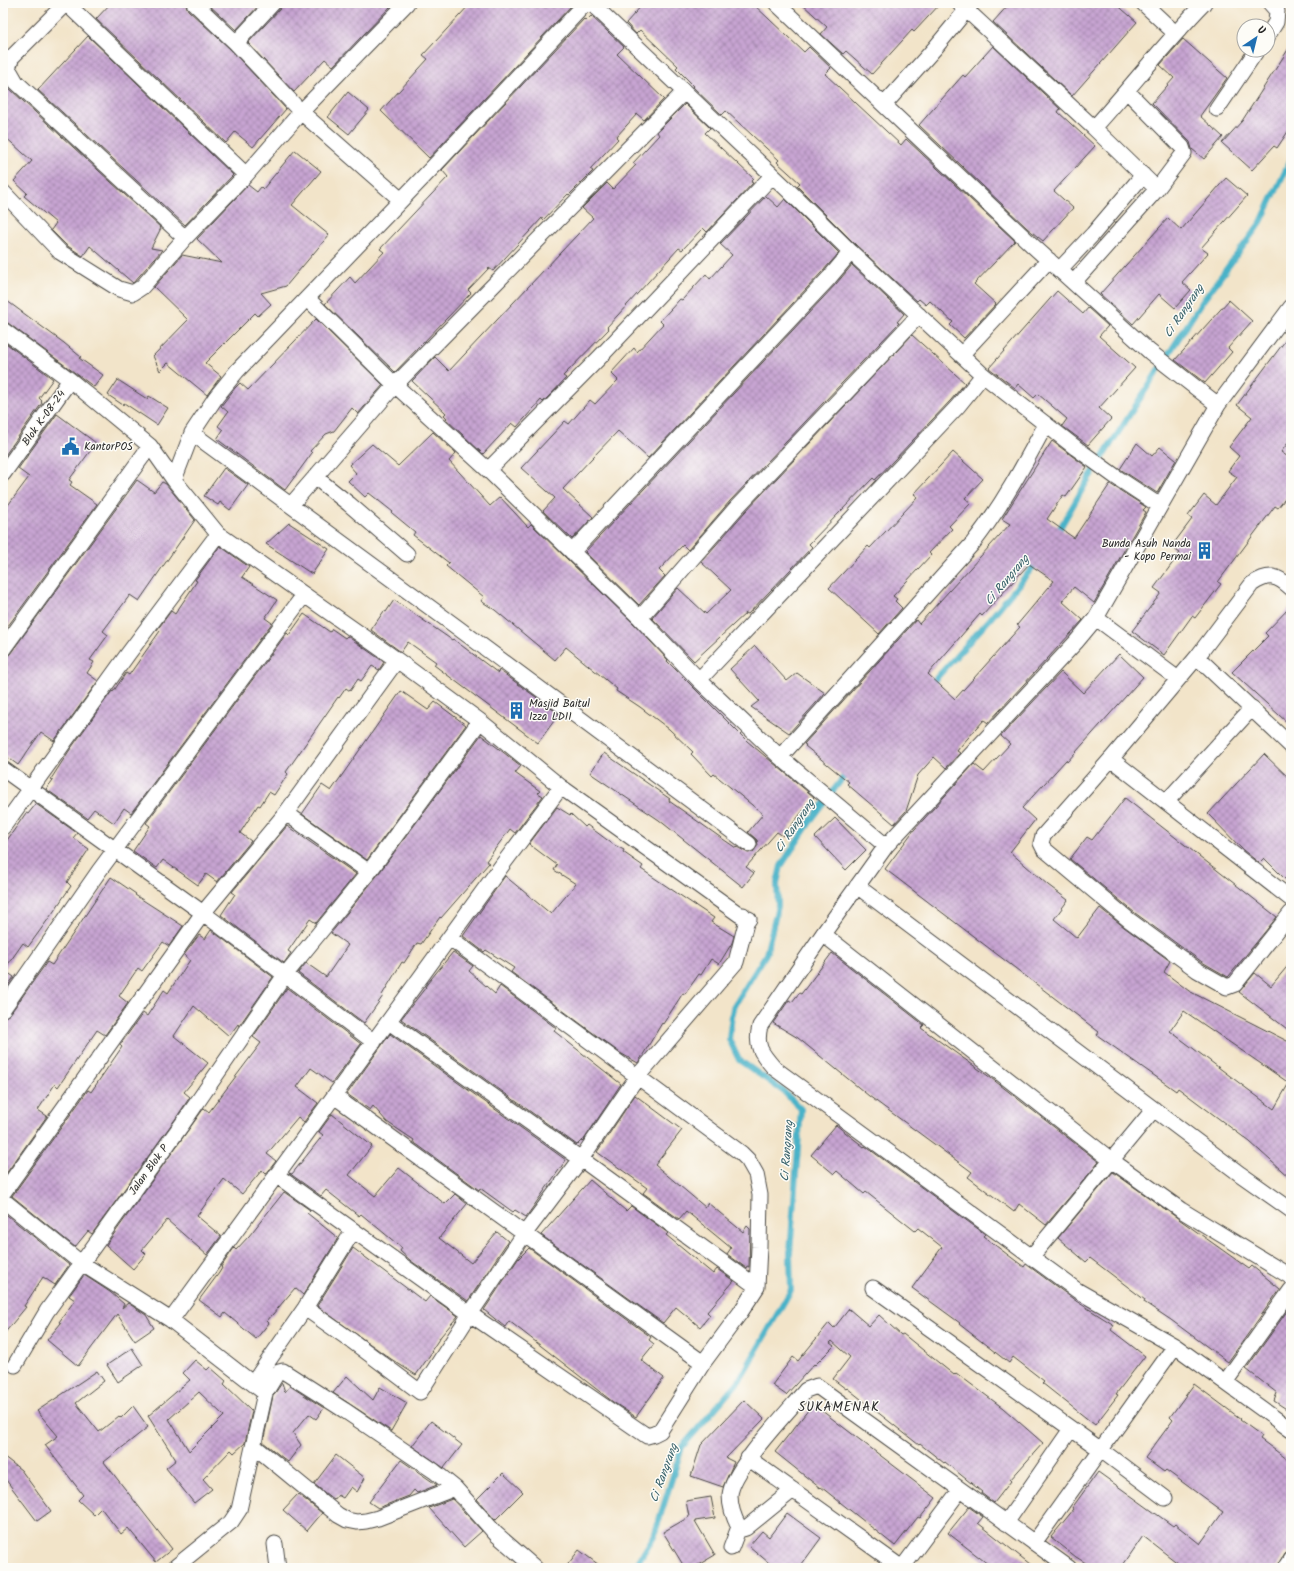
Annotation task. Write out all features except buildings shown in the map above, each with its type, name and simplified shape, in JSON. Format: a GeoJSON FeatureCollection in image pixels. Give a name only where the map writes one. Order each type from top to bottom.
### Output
{"type":"FeatureCollection","features":[{"type":"Feature","properties":{"kind":"street"},"geometry":{"type":"LineString","coordinates":[[185,238],[16,82],[8,68],[12,57],[66,3],[246,175]]}},
{"type":"Feature","properties":{"kind":"street"},"geometry":{"type":"LineString","coordinates":[[194,3],[236,43],[301,112],[401,200]]}},
{"type":"Feature","properties":{"kind":"street"},"geometry":{"type":"LineString","coordinates":[[236,43],[273,3]]}},
{"type":"Feature","properties":{"kind":"street"},"geometry":{"type":"LineString","coordinates":[[3,192],[60,252],[118,289],[133,293],[142,288],[185,238],[246,175],[301,112],[407,3]]}},
{"type":"Feature","properties":{"kind":"street"},"geometry":{"type":"LineString","coordinates":[[174,480],[192,433],[216,397],[237,371],[401,200],[586,3]]}},
{"type":"Feature","properties":{"kind":"street"},"geometry":{"type":"LineString","coordinates":[[591,3],[851,252],[983,375],[1076,448],[1160,506]]}},
{"type":"Feature","properties":{"kind":"street"},"geometry":{"type":"LineString","coordinates":[[776,3],[1150,352],[1218,406]]}},
{"type":"Feature","properties":{"kind":"street"},"geometry":{"type":"LineString","coordinates":[[1143,3],[1175,33]]}},
{"type":"Feature","properties":{"kind":"street"},"geometry":{"type":"LineString","coordinates":[[1094,128],[1175,33],[1204,3]]}},
{"type":"Feature","properties":{"kind":"street"},"geometry":{"type":"LineString","coordinates":[[1270,3],[1277,11],[1276,22]]}},
{"type":"Feature","properties":{"kind":"street"},"geometry":{"type":"LineString","coordinates":[[884,105],[935,48],[966,5],[1157,189]]}},
{"type":"Feature","properties":{"kind":"street"},"geometry":{"type":"LineString","coordinates":[[1217,109],[1252,58]]}},
{"type":"Feature","properties":{"kind":"street"},"geometry":{"type":"LineString","coordinates":[[1074,282],[1157,189],[1182,157],[1184,150],[1127,91]]}},
{"type":"Feature","properties":{"kind":"street"},"geometry":{"type":"LineString","coordinates":[[291,505],[395,385],[684,92]]}},
{"type":"Feature","properties":{"kind":"street"},"geometry":{"type":"LineString","coordinates":[[962,354],[1054,264],[1093,234],[1143,175]]}},
{"type":"Feature","properties":{"kind":"street"},"geometry":{"type":"LineString","coordinates":[[488,470],[600,357],[772,176]]}},
{"type":"Feature","properties":{"kind":"street"},"geometry":{"type":"LineString","coordinates":[[1093,234],[1107,245]]}},
{"type":"Feature","properties":{"kind":"street"},"geometry":{"type":"LineString","coordinates":[[572,552],[819,289],[851,252]]}},
{"type":"Feature","properties":{"kind":"street"},"geometry":{"type":"LineString","coordinates":[[307,298],[395,385],[488,470],[640,618],[699,680],[780,757],[886,846]]}},
{"type":"Feature","properties":{"kind":"street"},"geometry":{"type":"LineString","coordinates":[[1291,307],[1218,406],[1096,618],[1076,642],[886,846],[760,1026],[758,1043],[760,1050],[774,1068],[1078,1290],[1175,1346],[1226,1381],[1291,1430]]}},
{"type":"Feature","properties":{"kind":"street"},"geometry":{"type":"LineString","coordinates":[[640,618],[737,507],[918,315]]}},
{"type":"Feature","properties":{"kind":"street"},"geometry":{"type":"LineString","coordinates":[[3,330],[70,380],[150,446],[174,480],[218,534],[397,660],[480,721],[561,787],[740,915],[743,915],[745,918],[749,919],[746,923],[736,962],[637,1077],[581,1159],[525,1233],[470,1314],[420,1392],[305,1308]]}},
{"type":"Feature","properties":{"kind":"street"},"geometry":{"type":"LineString","coordinates":[[699,680],[952,412],[983,375]]}},
{"type":"Feature","properties":{"kind":"street","name":"Blok K-08-24"},"geometry":{"type":"LineString","coordinates":[[3,474],[70,380]]}},
{"type":"Feature","properties":{"kind":"street"},"geometry":{"type":"LineString","coordinates":[[780,757],[973,543],[989,523],[1005,499],[1046,424]]}},
{"type":"Feature","properties":{"kind":"street"},"geometry":{"type":"LineString","coordinates":[[192,433],[749,844]]}},
{"type":"Feature","properties":{"kind":"street"},"geometry":{"type":"LineString","coordinates":[[3,648],[150,446]]}},
{"type":"Feature","properties":{"kind":"street"},"geometry":{"type":"LineString","coordinates":[[315,477],[350,504],[407,554]]}},
{"type":"Feature","properties":{"kind":"street"},"geometry":{"type":"LineString","coordinates":[[3,827],[128,654],[218,534]]}},
{"type":"Feature","properties":{"kind":"street"},"geometry":{"type":"LineString","coordinates":[[1291,588],[1281,579],[1270,577],[1264,577],[1252,584],[1197,657],[1111,759],[1043,836],[1041,842],[1044,848],[1129,920],[1197,970],[1227,987],[1235,984],[1291,913]]}},
{"type":"Feature","properties":{"kind":"street"},"geometry":{"type":"LineString","coordinates":[[3,1009],[115,849],[304,595]]}},
{"type":"Feature","properties":{"kind":"street"},"geometry":{"type":"LineString","coordinates":[[1096,618],[1178,680]]}},
{"type":"Feature","properties":{"kind":"street"},"geometry":{"type":"LineString","coordinates":[[1197,657],[1291,746]]}},
{"type":"Feature","properties":{"kind":"street"},"geometry":{"type":"LineString","coordinates":[[3,1193],[203,913],[286,813],[397,660]]}},
{"type":"Feature","properties":{"kind":"street"},"geometry":{"type":"LineString","coordinates":[[1166,802],[1252,708]]}},
{"type":"Feature","properties":{"kind":"street","name":"Jalan Blok P"},"geometry":{"type":"LineString","coordinates":[[14,1364],[47,1311],[183,1123],[285,975],[369,872],[480,721]]}},
{"type":"Feature","properties":{"kind":"street"},"geometry":{"type":"LineString","coordinates":[[1111,759],[1291,899]]}},
{"type":"Feature","properties":{"kind":"street"},"geometry":{"type":"LineString","coordinates":[[3,769],[203,913],[374,1042]]}},
{"type":"Feature","properties":{"kind":"street"},"geometry":{"type":"LineString","coordinates":[[171,1320],[561,787]]}},
{"type":"Feature","properties":{"kind":"street"},"geometry":{"type":"LineString","coordinates":[[286,813],[369,872]]}},
{"type":"Feature","properties":{"kind":"street"},"geometry":{"type":"LineString","coordinates":[[857,886],[1240,1174],[1291,1210]]}},
{"type":"Feature","properties":{"kind":"street"},"geometry":{"type":"LineString","coordinates":[[823,934],[1111,1160],[1181,1210],[1291,1277]]}},
{"type":"Feature","properties":{"kind":"street"},"geometry":{"type":"LineString","coordinates":[[276,1175],[470,1314],[647,1436],[651,1436],[660,1431],[703,1363],[757,1288],[760,1247],[760,1195],[756,1174],[752,1166],[741,1153],[450,938]]}},
{"type":"Feature","properties":{"kind":"street"},"geometry":{"type":"LineString","coordinates":[[389,1022],[581,1159],[757,1288]]}},
{"type":"Feature","properties":{"kind":"street"},"geometry":{"type":"LineString","coordinates":[[334,1096],[703,1363]]}},
{"type":"Feature","properties":{"kind":"street"},"geometry":{"type":"LineString","coordinates":[[1032,1256],[1154,1109]]}},
{"type":"Feature","properties":{"kind":"street"},"geometry":{"type":"LineString","coordinates":[[3,1200],[81,1263],[171,1320],[265,1393]]}},
{"type":"Feature","properties":{"kind":"street"},"geometry":{"type":"LineString","coordinates":[[253,1384],[305,1308],[353,1231]]}},
{"type":"Feature","properties":{"kind":"street"},"geometry":{"type":"LineString","coordinates":[[873,1288],[1101,1450],[1165,1498]]}},
{"type":"Feature","properties":{"kind":"street"},"geometry":{"type":"LineString","coordinates":[[1226,1381],[1291,1290]]}},
{"type":"Feature","properties":{"kind":"street"},"geometry":{"type":"LineString","coordinates":[[1034,1543],[1175,1346]]}},
{"type":"Feature","properties":{"kind":"street"},"geometry":{"type":"LineString","coordinates":[[174,1568],[231,1522],[240,1510],[245,1479],[254,1446],[265,1393],[276,1375],[283,1371],[367,1425],[434,1471],[455,1488],[496,1534],[534,1568]]}},
{"type":"Feature","properties":{"kind":"street"},"geometry":{"type":"LineString","coordinates":[[730,1548],[739,1527],[731,1506],[730,1495],[732,1488],[748,1458],[806,1390],[817,1386],[1069,1568]]}},
{"type":"Feature","properties":{"kind":"street"},"geometry":{"type":"LineString","coordinates":[[1006,1523],[1071,1429]]}},
{"type":"Feature","properties":{"kind":"street"},"geometry":{"type":"LineString","coordinates":[[254,1446],[347,1520],[358,1522],[378,1518],[455,1488]]}},
{"type":"Feature","properties":{"kind":"street"},"geometry":{"type":"LineString","coordinates":[[748,1458],[902,1568],[960,1490]]}},
{"type":"Feature","properties":{"kind":"street"},"geometry":{"type":"LineString","coordinates":[[739,1527],[743,1529],[746,1528],[793,1490]]}},
{"type":"Feature","properties":{"kind":"street"},"geometry":{"type":"LineString","coordinates":[[275,1544],[278,1568]]}},
{"type":"Feature","properties":{"kind":"street"},"geometry":{"type":"LineString","coordinates":[[1284,1568],[1291,1559]]}},
{"type":"Feature","properties":{"kind":"waterway","name":"Ci Rangrang"},"geometry":{"type":"LineString","coordinates":[[1056,535],[1086,483],[1202,302],[1261,222],[1291,159]]}},
{"type":"Feature","properties":{"kind":"waterway","name":"Ci Rangrang"},"geometry":{"type":"LineString","coordinates":[[930,685],[990,619],[1038,561]]}},
{"type":"Feature","properties":{"kind":"waterway","name":"Ci Rangrang"},"geometry":{"type":"LineString","coordinates":[[632,1568],[638,1562],[654,1536],[682,1447],[739,1381],[791,1290],[790,1253],[801,1109],[783,1091],[739,1060],[729,1039],[733,1008],[766,954],[778,906],[777,883],[781,866],[812,819],[848,771]]}},
{"type":"Feature","properties":{"kind":"place","name":"KantorPOS"},"geometry":{"type":"Point","coordinates":[71,447]}},
{"type":"Feature","properties":{"kind":"place","name":"Bunda Asuh Nanda - Kopo Permai"},"geometry":{"type":"Point","coordinates":[1204,550]}},
{"type":"Feature","properties":{"kind":"place","name":"Masjid Baitul Izza LDII"},"geometry":{"type":"Point","coordinates":[516,710]}},
{"type":"Feature","properties":{"kind":"district","name":"SUKAMENAK"},"geometry":{"type":"Point","coordinates":[839,1407]}}]}
